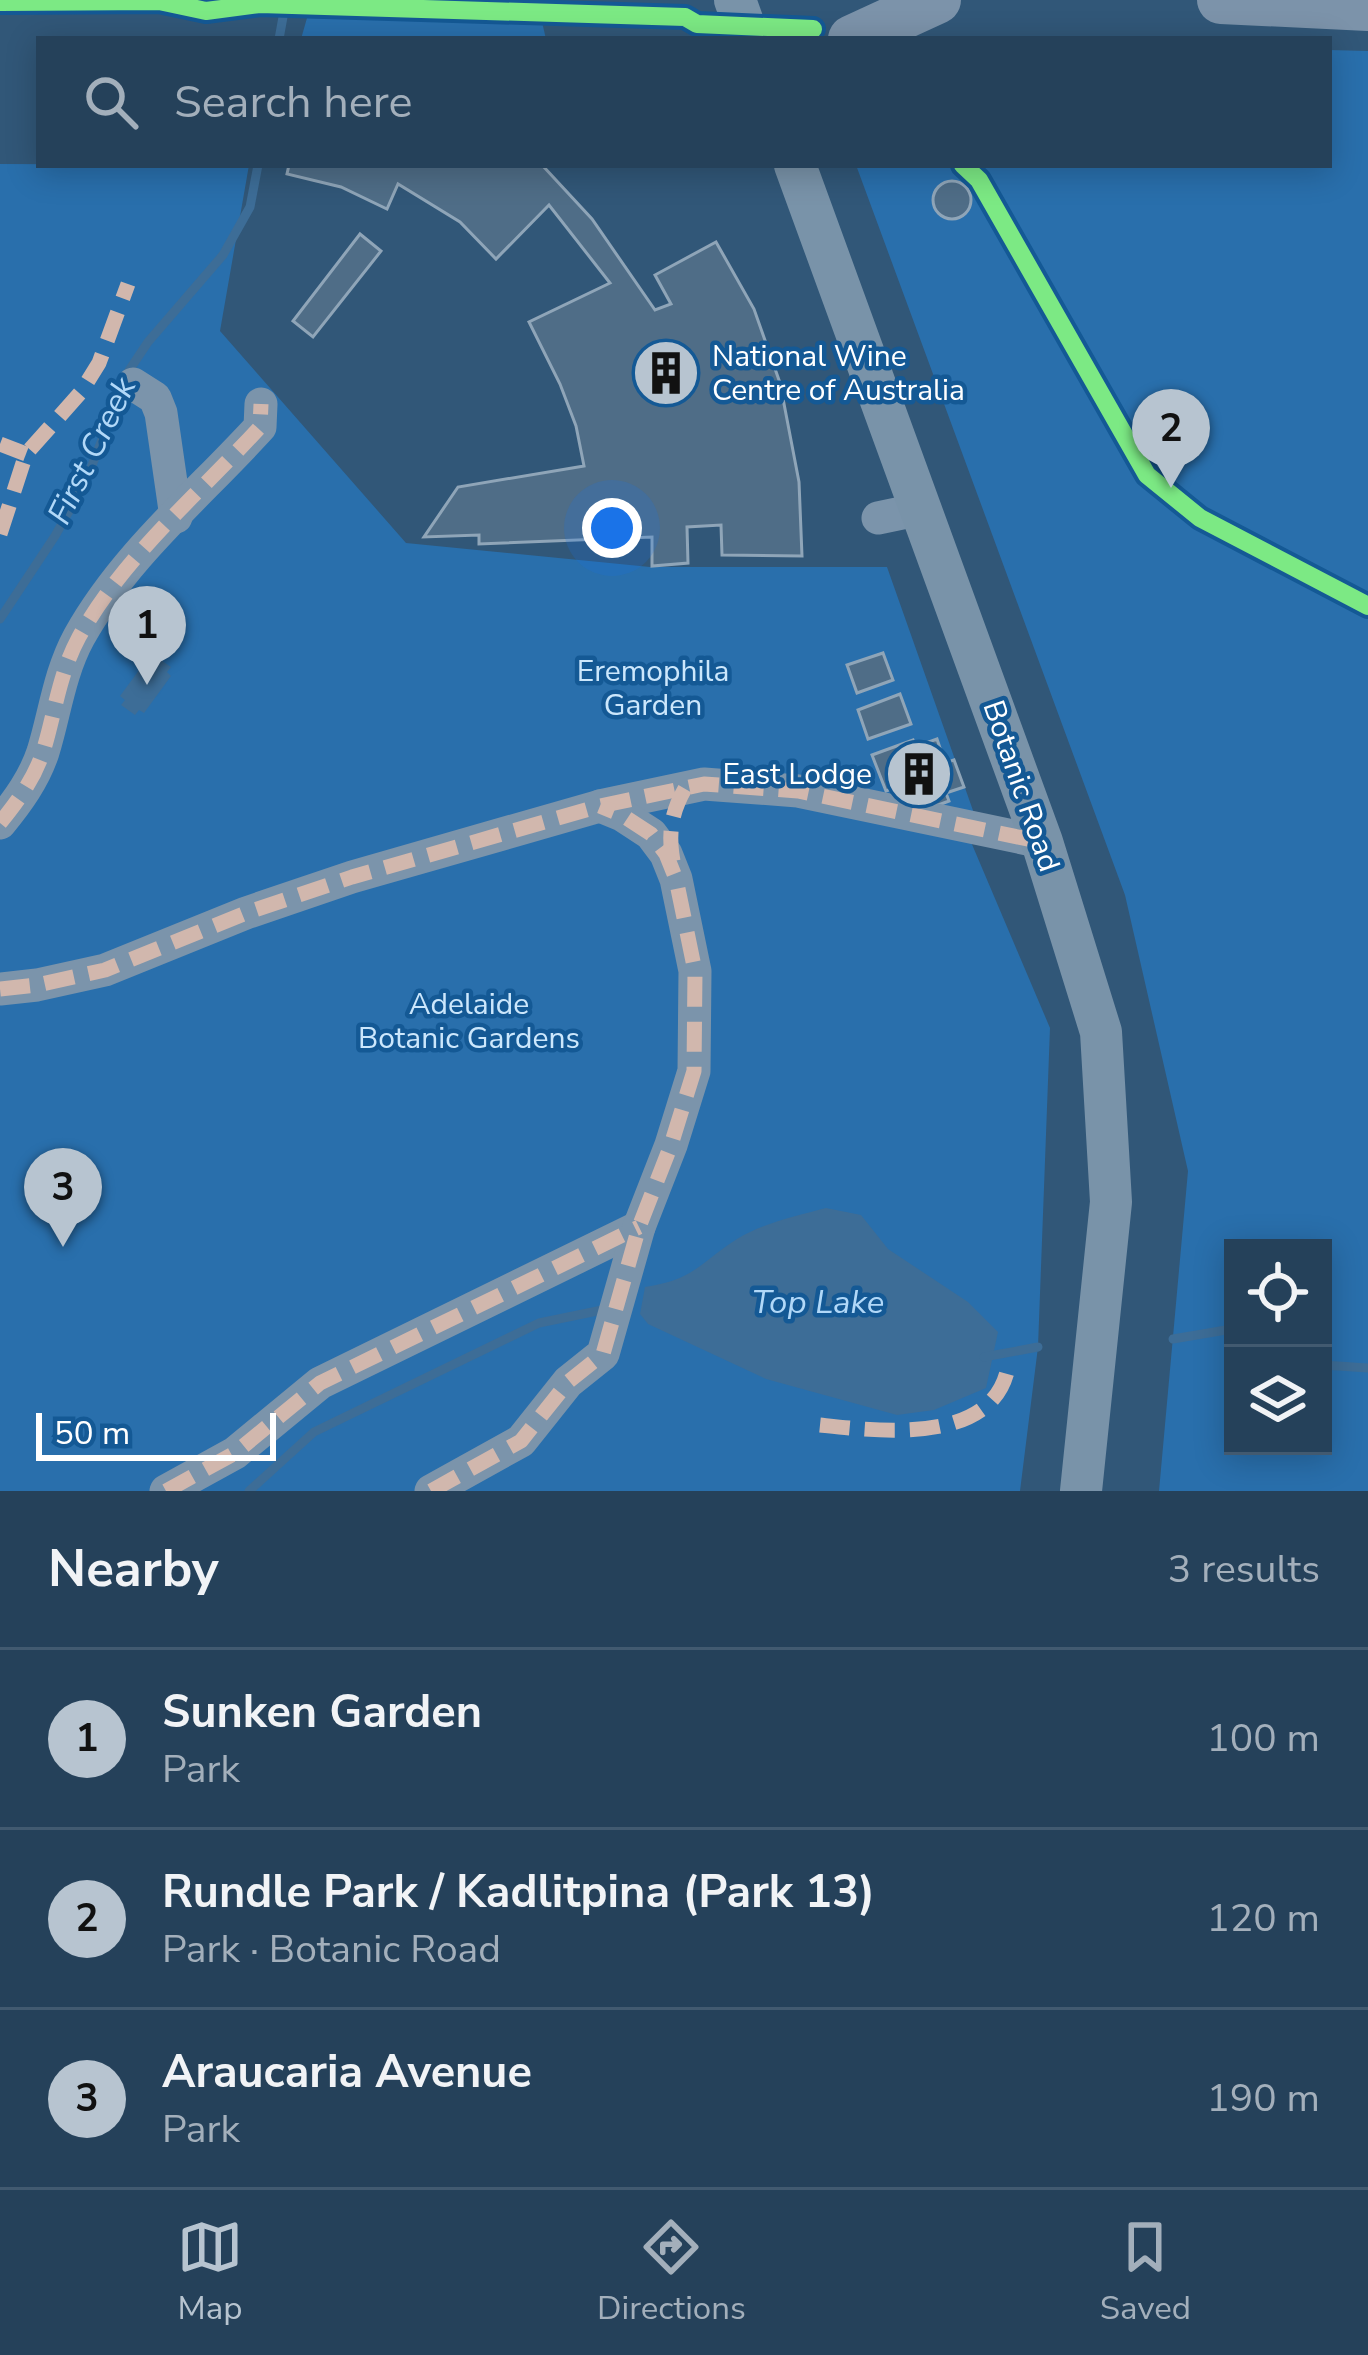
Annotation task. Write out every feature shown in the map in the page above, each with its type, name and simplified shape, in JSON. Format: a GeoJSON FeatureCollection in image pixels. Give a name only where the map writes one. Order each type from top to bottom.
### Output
{"type":"FeatureCollection","features":[{"type":"Feature","properties":{"kind":"highway"},"geometry":{"type":"LineString","coordinates":[[859,36],[938,0]]}},
{"type":"Feature","properties":{"kind":"highway"},"geometry":{"type":"LineString","coordinates":[[1221,0],[1356,4]]}},
{"type":"Feature","properties":{"kind":"main road"},"geometry":{"type":"LineString","coordinates":[[735,0],[748,36]]}},
{"type":"Feature","properties":{"kind":"main road","name":"Botanic Road"},"geometry":{"type":"LineString","coordinates":[[797,168],[1042,842],[1101,1033],[1111,1202],[1081,1491]]}},
{"type":"Feature","properties":{"kind":"main road","name":"Botanic Road"},"geometry":{"type":"LineString","coordinates":[[1090,1433],[1091,1491]]}},
{"type":"Feature","properties":{"kind":"street"},"geometry":{"type":"LineString","coordinates":[[133,384],[154,398],[161,412],[176,517]]}},
{"type":"Feature","properties":{"kind":"street"},"geometry":{"type":"LineString","coordinates":[[0,823],[37,766],[58,686],[76,641],[109,590],[260,427],[260,404]]}},
{"type":"Feature","properties":{"kind":"street"},"geometry":{"type":"LineString","coordinates":[[878,518],[921,509]]}},
{"type":"Feature","properties":{"kind":"street"},"geometry":{"type":"LineString","coordinates":[[0,988],[37,986],[105,970],[246,913],[352,877],[600,806],[686,788],[733,784],[790,790],[1042,842]]}},
{"type":"Feature","properties":{"kind":"street"},"geometry":{"type":"LineString","coordinates":[[431,1491],[520,1441],[568,1382],[603,1354],[695,1060],[694,956],[670,833],[673,812],[686,788]]}},
{"type":"Feature","properties":{"kind":"street"},"geometry":{"type":"LineString","coordinates":[[600,806],[651,834],[676,879]]}},
{"type":"Feature","properties":{"kind":"street"},"geometry":{"type":"LineString","coordinates":[[166,1491],[235,1453],[320,1383],[639,1227]]}},
{"type":"Feature","properties":{"kind":"green space"},"geometry":{"type":"Polygon","coordinates":[[[307,18],[542,22],[545,36],[302,36],[307,18]]]}},
{"type":"Feature","properties":{"kind":"green space"},"geometry":{"type":"Polygon","coordinates":[[[1332,50],[1368,51],[1368,1491],[1159,1491],[1188,1171],[1125,895],[857,168],[1332,168],[1332,50]]]}},
{"type":"Feature","properties":{"kind":"green space","name":"Adelaide Botanic Gardens"},"geometry":{"type":"Polygon","coordinates":[[[0,164],[248,168],[220,331],[406,543],[650,567],[887,567],[976,819],[971,842],[1050,1028],[1038,1347],[1020,1491],[0,1491],[0,164]]]}},
{"type":"Feature","properties":{"kind":"water"},"geometry":{"type":"Polygon","coordinates":[[[148,658],[154,662],[158,658],[171,667],[167,672],[171,676],[144,713],[139,710],[135,715],[121,705],[125,700],[120,696],[148,658]]]}},
{"type":"Feature","properties":{"kind":"water","name":"Top Lake"},"geometry":{"type":"Polygon","coordinates":[[[826,1208],[861,1215],[888,1249],[968,1302],[998,1332],[986,1388],[934,1410],[897,1415],[766,1379],[648,1324],[640,1314],[645,1287],[687,1275],[758,1229],[826,1208]]]}},
{"type":"Feature","properties":{"kind":"building","name":"National Wine Centre of Australia"},"geometry":{"type":"Polygon","coordinates":[[[288,168],[545,168],[592,219],[655,310],[671,304],[655,275],[716,242],[754,309],[780,383],[799,482],[802,556],[722,555],[721,525],[687,527],[688,563],[652,566],[652,537],[479,544],[479,535],[424,537],[458,487],[584,466],[560,384],[529,322],[610,283],[549,205],[496,259],[460,222],[398,184],[387,209],[341,187],[287,174],[288,168]]]}},
{"type":"Feature","properties":{"kind":"building"},"geometry":{"type":"Polygon","coordinates":[[[952,181],[966,186],[971,200],[966,214],[952,219],[938,214],[933,200],[938,186],[952,181]]]}},
{"type":"Feature","properties":{"kind":"building"},"geometry":{"type":"Polygon","coordinates":[[[360,234],[381,251],[313,337],[293,321],[360,234]]]}},
{"type":"Feature","properties":{"kind":"building"},"geometry":{"type":"Polygon","coordinates":[[[883,653],[893,680],[857,693],[847,665],[883,653]]]}},
{"type":"Feature","properties":{"kind":"building"},"geometry":{"type":"Polygon","coordinates":[[[900,694],[911,724],[868,739],[858,710],[900,694]]]}},
{"type":"Feature","properties":{"kind":"building","name":"East Lodge"},"geometry":{"type":"Polygon","coordinates":[[[937,739],[945,763],[954,760],[964,787],[946,793],[949,801],[933,807],[930,799],[913,805],[905,784],[886,791],[872,755],[913,740],[915,747],[937,739]]]}},
{"type":"Feature","properties":{"kind":"waterway","name":"First Creek"},"geometry":{"type":"LineString","coordinates":[[280,36],[283,17]]}},
{"type":"Feature","properties":{"kind":"waterway","name":"First Creek"},"geometry":{"type":"LineString","coordinates":[[0,619],[86,481],[128,372],[223,255],[250,207],[257,168]]}},
{"type":"Feature","properties":{"kind":"waterway"},"geometry":{"type":"LineString","coordinates":[[249,1491],[314,1432],[539,1323],[607,1309]]}},
{"type":"Feature","properties":{"kind":"waterway"},"geometry":{"type":"LineString","coordinates":[[1173,1339],[1224,1330]]}},
{"type":"Feature","properties":{"kind":"waterway"},"geometry":{"type":"LineString","coordinates":[[984,1357],[1038,1347]]}},
{"type":"Feature","properties":{"kind":"waterway"},"geometry":{"type":"LineString","coordinates":[[1332,1366],[1368,1368]]}},
{"type":"Feature","properties":{"kind":"marked path"},"geometry":{"type":"LineString","coordinates":[[0,534],[26,454],[81,392],[99,363],[128,284]]}},
{"type":"Feature","properties":{"kind":"marked path"},"geometry":{"type":"LineString","coordinates":[[0,823],[39,762],[67,665],[97,608],[140,553],[260,427],[261,404]]}},
{"type":"Feature","properties":{"kind":"marked path"},"geometry":{"type":"LineString","coordinates":[[0,444],[26,454]]}},
{"type":"Feature","properties":{"kind":"marked path"},"geometry":{"type":"LineString","coordinates":[[0,989],[105,970],[246,913],[352,877],[600,806],[704,784],[798,791],[1042,842]]}},
{"type":"Feature","properties":{"kind":"marked path"},"geometry":{"type":"LineString","coordinates":[[673,861],[672,823],[686,787]]}},
{"type":"Feature","properties":{"kind":"marked path"},"geometry":{"type":"LineString","coordinates":[[431,1491],[521,1441],[568,1382],[603,1354],[639,1227],[694,1071],[695,971],[676,879],[651,834],[600,806]]}},
{"type":"Feature","properties":{"kind":"marked path"},"geometry":{"type":"LineString","coordinates":[[166,1491],[235,1453],[320,1383],[639,1227]]}},
{"type":"Feature","properties":{"kind":"marked path"},"geometry":{"type":"LineString","coordinates":[[820,1425],[900,1430],[955,1422],[978,1412],[996,1395],[1007,1372]]}},
{"type":"Feature","properties":{"kind":"cycle path"},"geometry":{"type":"LineString","coordinates":[[0,2],[159,1],[206,11],[260,4],[685,17],[697,24],[813,29]]}},
{"type":"Feature","properties":{"kind":"cycle path"},"geometry":{"type":"LineString","coordinates":[[966,168],[979,180],[1147,475],[1200,518],[1368,606]]}},
{"type":"Feature","properties":{"kind":"place","name":"National Wine Centre of Australia"},"geometry":{"type":"Point","coordinates":[666,373]}},
{"type":"Feature","properties":{"kind":"place","name":"Rundle Park / Kadlitpina (Park 13)"},"geometry":{"type":"Point","coordinates":[1171,488]}},
{"type":"Feature","properties":{"kind":"place","name":"Sunken Garden"},"geometry":{"type":"Point","coordinates":[147,685]}},
{"type":"Feature","properties":{"kind":"place","name":"East Lodge"},"geometry":{"type":"Point","coordinates":[919,774]}},
{"type":"Feature","properties":{"kind":"place","name":"Araucaria Avenue"},"geometry":{"type":"Point","coordinates":[63,1247]}},
{"type":"Feature","properties":{"kind":"park label","name":"Eremophila Garden"},"geometry":{"type":"Point","coordinates":[653,688]}}]}
